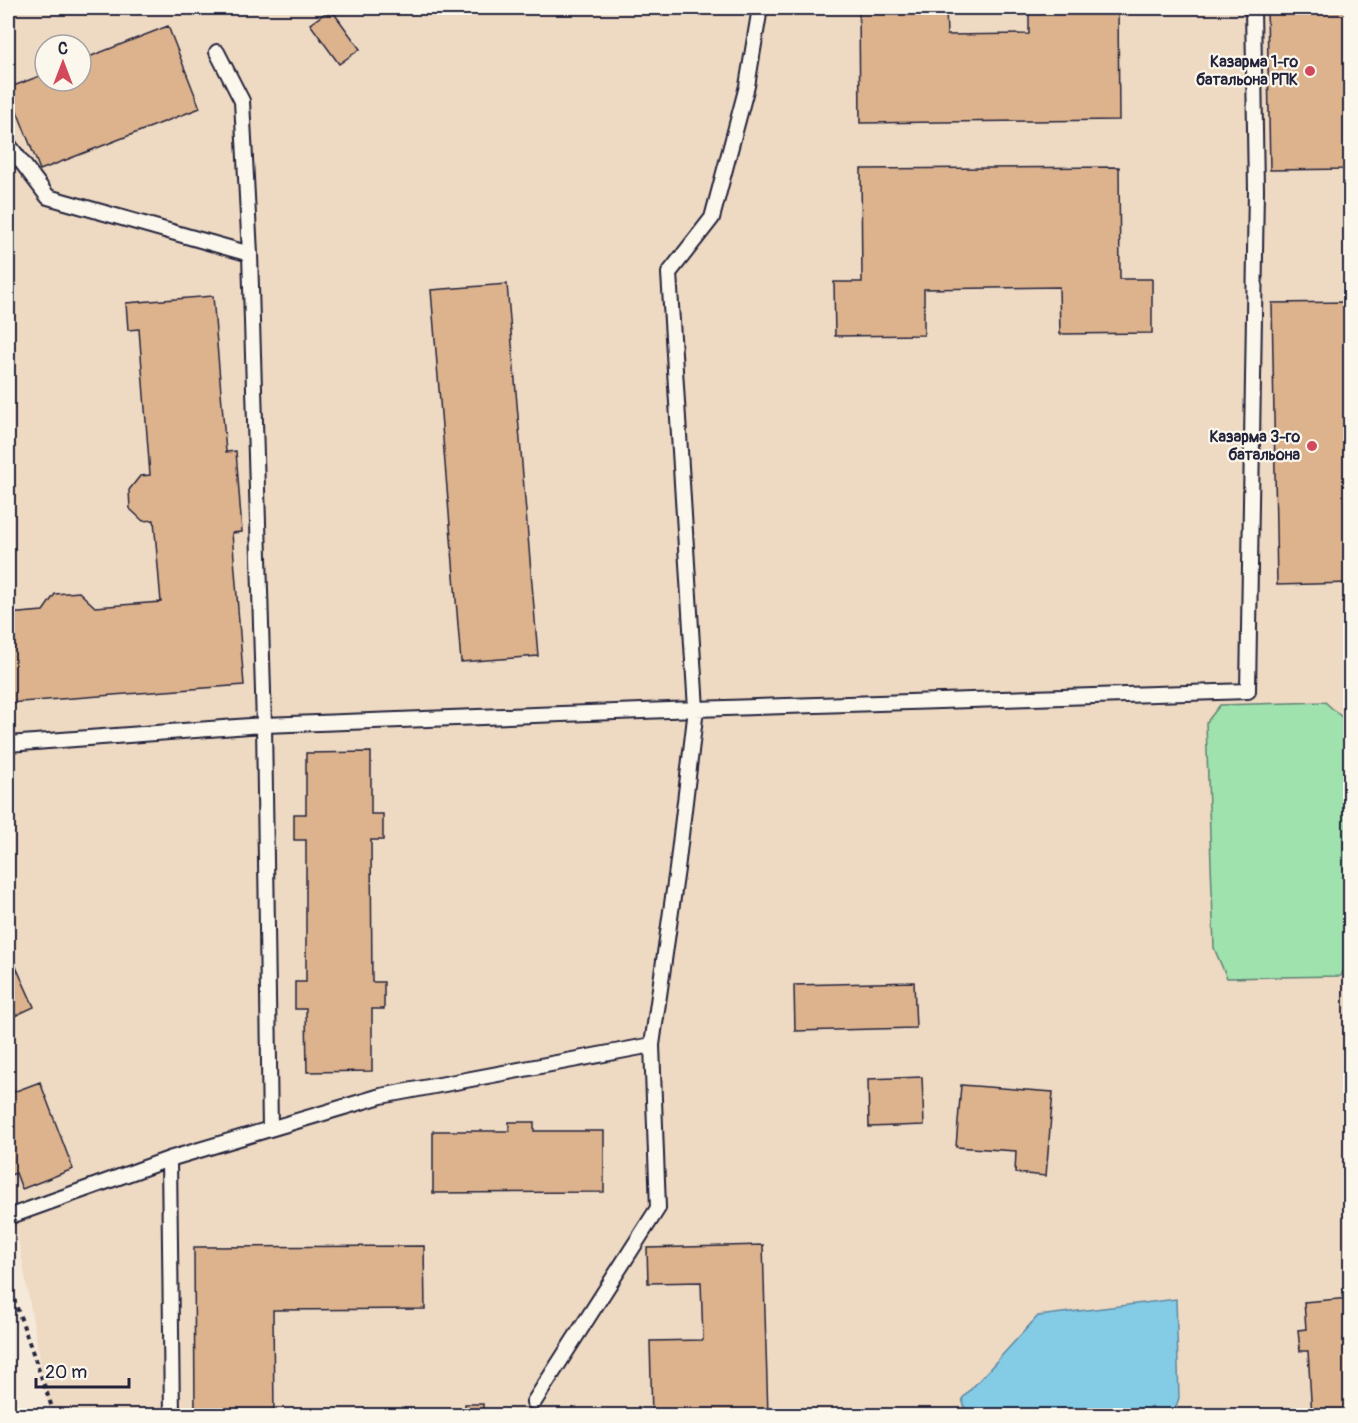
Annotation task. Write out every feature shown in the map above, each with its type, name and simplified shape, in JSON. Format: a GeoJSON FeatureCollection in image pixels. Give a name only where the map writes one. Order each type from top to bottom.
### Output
{"type":"FeatureCollection","features":[{"type":"Feature","properties":{"kind":"lane"},"geometry":{"type":"LineString","coordinates":[[534,1402],[658,1208],[652,1045],[677,869],[696,709],[669,273],[712,218],[747,86],[760,8]]}},
{"type":"Feature","properties":{"kind":"lane"},"geometry":{"type":"LineString","coordinates":[[8,744],[264,725],[1248,691],[1256,189],[1253,8]]}},
{"type":"Feature","properties":{"kind":"lane"},"geometry":{"type":"LineString","coordinates":[[217,52],[242,101],[250,254],[264,725],[270,1129]]}},
{"type":"Feature","properties":{"kind":"lane"},"geometry":{"type":"LineString","coordinates":[[8,144],[48,197],[250,254]]}},
{"type":"Feature","properties":{"kind":"lane"},"geometry":{"type":"LineString","coordinates":[[8,1217],[169,1159],[381,1096],[652,1045]]}},
{"type":"Feature","properties":{"kind":"lane"},"geometry":{"type":"LineString","coordinates":[[169,1159],[172,1416]]}},
{"type":"Feature","properties":{"kind":"path"},"geometry":{"type":"LineString","coordinates":[[8,1282],[55,1416]]}},
{"type":"Feature","properties":{"kind":"shaded area"},"geometry":{"type":"Polygon","coordinates":[[[8,8],[1350,8],[1350,1415],[50,1415],[14,1215],[8,1203],[8,8]]]}},
{"type":"Feature","properties":{"kind":"green space"},"geometry":{"type":"Polygon","coordinates":[[[1325,702],[1345,720],[1350,955],[1341,976],[1227,978],[1214,948],[1206,723],[1220,705],[1325,702]]]}},
{"type":"Feature","properties":{"kind":"water"},"geometry":{"type":"Polygon","coordinates":[[[1176,1299],[1179,1398],[1173,1415],[967,1415],[962,1399],[1038,1316],[1176,1299]]]}},
{"type":"Feature","properties":{"kind":"building"},"geometry":{"type":"Polygon","coordinates":[[[859,8],[946,8],[947,35],[1029,34],[1029,8],[1118,8],[1119,120],[860,123],[859,8]]]}},
{"type":"Feature","properties":{"kind":"building","name":"Казарма 1-го батальона РПК"},"geometry":{"type":"Polygon","coordinates":[[[1267,8],[1350,8],[1350,169],[1270,170],[1267,8]]]}},
{"type":"Feature","properties":{"kind":"building"},"geometry":{"type":"Polygon","coordinates":[[[331,9],[360,49],[339,64],[310,24],[331,9]]]}},
{"type":"Feature","properties":{"kind":"building"},"geometry":{"type":"Polygon","coordinates":[[[168,26],[200,108],[40,170],[8,88],[33,79],[33,93],[93,93],[93,55],[168,26]]]}},
{"type":"Feature","properties":{"kind":"building"},"geometry":{"type":"Polygon","coordinates":[[[1119,167],[1120,279],[1152,279],[1152,333],[1060,334],[1059,287],[924,289],[924,335],[835,336],[834,282],[862,282],[861,169],[1119,167]]]}},
{"type":"Feature","properties":{"kind":"building"},"geometry":{"type":"Polygon","coordinates":[[[507,284],[538,656],[461,662],[431,290],[507,284]]]}},
{"type":"Feature","properties":{"kind":"building"},"geometry":{"type":"Polygon","coordinates":[[[213,296],[226,452],[236,451],[242,532],[232,533],[244,685],[8,703],[8,614],[43,611],[55,594],[79,592],[95,607],[161,602],[154,520],[143,521],[130,509],[129,490],[140,476],[150,475],[139,329],[128,330],[126,303],[213,296]]]}},
{"type":"Feature","properties":{"kind":"building","name":"Казарма 3-го батальона"},"geometry":{"type":"Polygon","coordinates":[[[1350,302],[1350,583],[1277,585],[1272,303],[1350,302]]]}},
{"type":"Feature","properties":{"kind":"building"},"geometry":{"type":"Polygon","coordinates":[[[371,752],[371,814],[383,814],[383,840],[371,840],[372,982],[384,982],[384,1009],[372,1009],[372,1071],[307,1072],[306,1009],[295,1009],[295,982],[306,982],[306,840],[294,840],[294,814],[306,814],[306,753],[371,752]]]}},
{"type":"Feature","properties":{"kind":"building"},"geometry":{"type":"Polygon","coordinates":[[[8,949],[34,1007],[8,1019],[8,949]]]}},
{"type":"Feature","properties":{"kind":"building"},"geometry":{"type":"Polygon","coordinates":[[[914,982],[916,1028],[795,1031],[794,985],[914,982]]]}},
{"type":"Feature","properties":{"kind":"building"},"geometry":{"type":"Polygon","coordinates":[[[922,1077],[924,1125],[869,1127],[868,1079],[922,1077]]]}},
{"type":"Feature","properties":{"kind":"building"},"geometry":{"type":"Polygon","coordinates":[[[40,1082],[73,1169],[22,1189],[16,1173],[8,1176],[8,1157],[10,1156],[8,1150],[8,1094],[40,1082]]]}},
{"type":"Feature","properties":{"kind":"building"},"geometry":{"type":"Polygon","coordinates":[[[961,1085],[1053,1092],[1046,1176],[1015,1173],[1016,1151],[956,1147],[961,1085]]]}},
{"type":"Feature","properties":{"kind":"building"},"geometry":{"type":"Polygon","coordinates":[[[509,1122],[534,1122],[534,1131],[604,1131],[604,1192],[433,1193],[433,1131],[509,1131],[509,1122]]]}},
{"type":"Feature","properties":{"kind":"building"},"geometry":{"type":"Polygon","coordinates":[[[763,1245],[768,1416],[652,1416],[650,1341],[703,1340],[701,1282],[648,1283],[647,1248],[763,1245]]]}},
{"type":"Feature","properties":{"kind":"building"},"geometry":{"type":"Polygon","coordinates":[[[424,1246],[425,1309],[273,1310],[274,1416],[195,1416],[194,1247],[424,1246]]]}},
{"type":"Feature","properties":{"kind":"building"},"geometry":{"type":"Polygon","coordinates":[[[1350,1298],[1350,1416],[1312,1416],[1308,1351],[1300,1351],[1298,1330],[1306,1329],[1304,1302],[1350,1298]]]}},
{"type":"Feature","properties":{"kind":"building"},"geometry":{"type":"Polygon","coordinates":[[[465,1404],[483,1404],[483,1416],[465,1416],[465,1404]]]}},
{"type":"Feature","properties":{"kind":"place","name":"Казарма 1-го батальона РПК"},"geometry":{"type":"Point","coordinates":[1310,71]}},
{"type":"Feature","properties":{"kind":"place","name":"Казарма 3-го батальона"},"geometry":{"type":"Point","coordinates":[1312,446]}}]}
